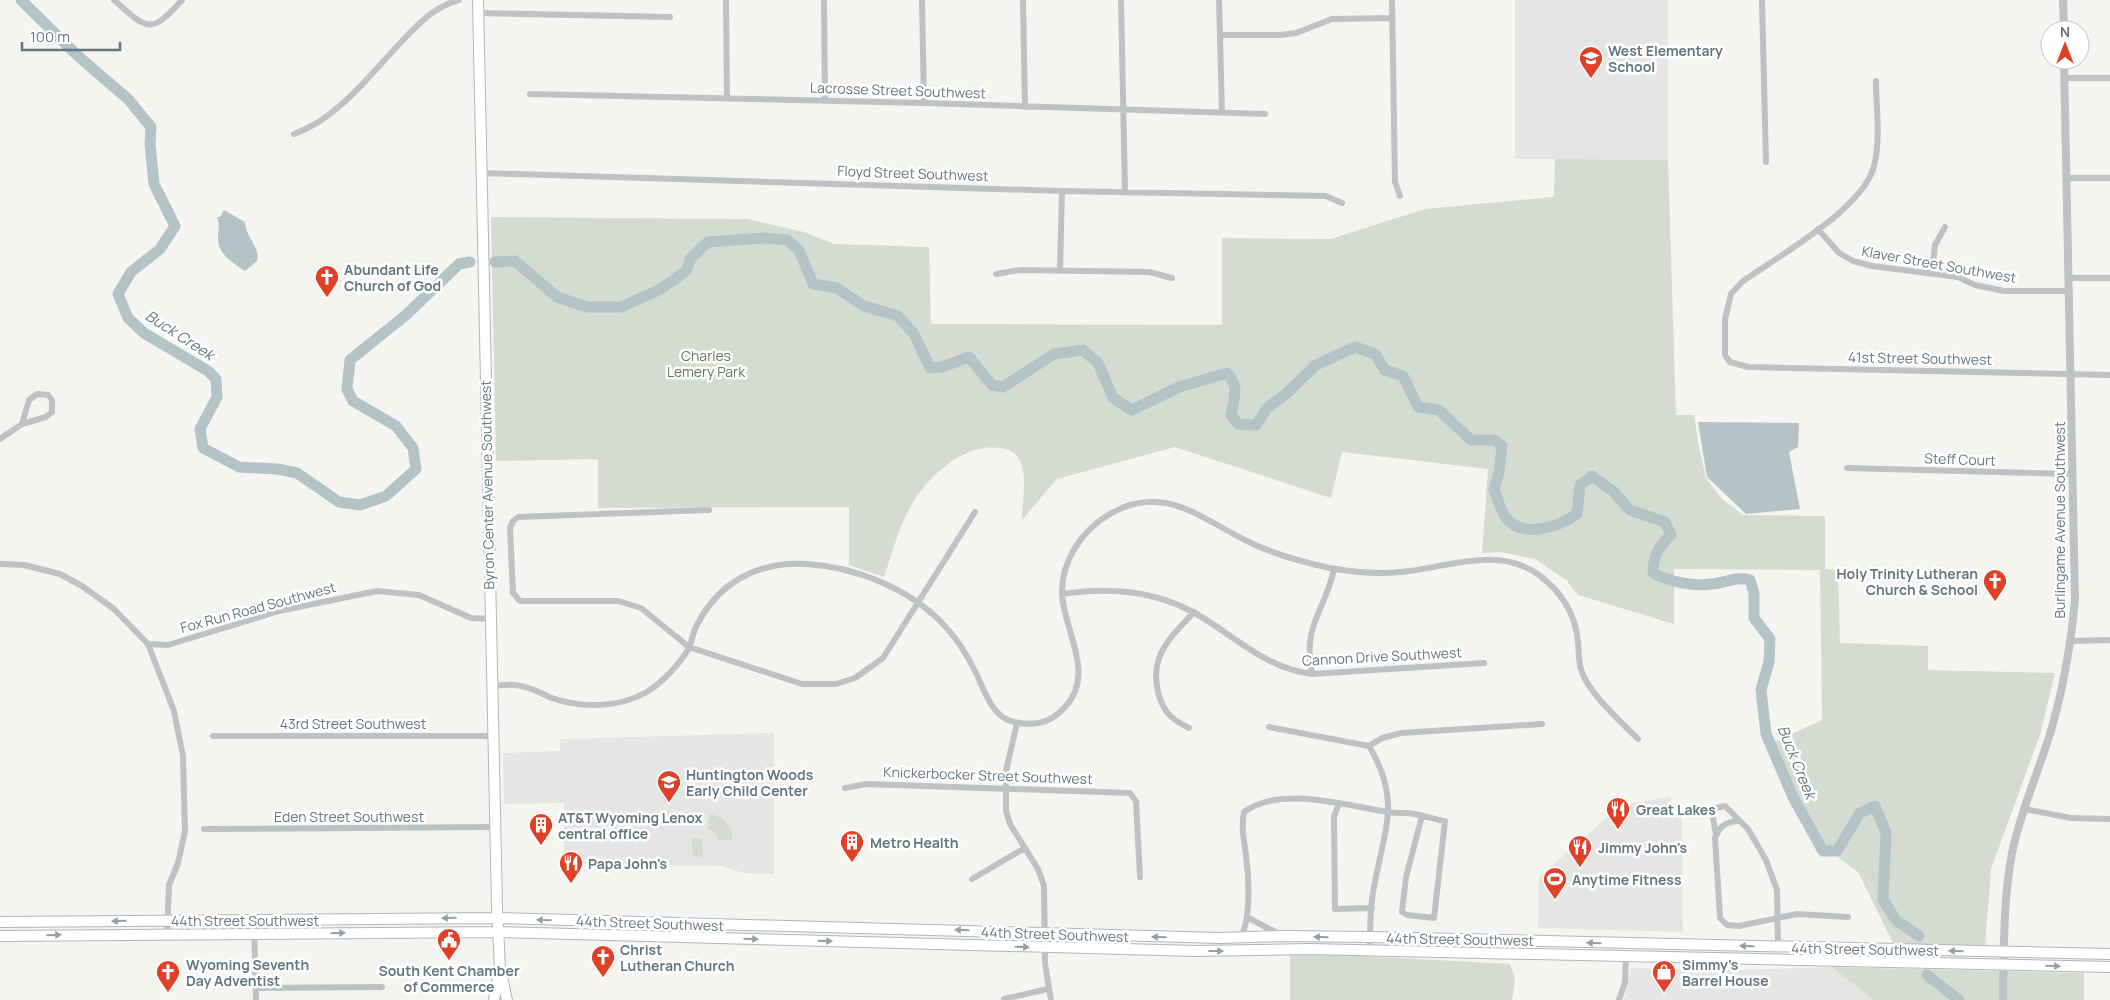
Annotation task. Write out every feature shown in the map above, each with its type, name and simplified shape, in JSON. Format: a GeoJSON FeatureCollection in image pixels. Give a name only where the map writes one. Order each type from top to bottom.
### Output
{"type":"FeatureCollection","features":[{"type":"Feature","properties":{"kind":"main road","name":"Byron Center Avenue Southwest"},"geometry":{"type":"LineString","coordinates":[[478,0],[497,918],[500,970],[507,1000]]}},
{"type":"Feature","properties":{"kind":"main road","name":"44th Street Southwest"},"geometry":{"type":"LineString","coordinates":[[0,922],[497,918],[1242,938],[1282,936],[1479,939],[2110,954]]}},
{"type":"Feature","properties":{"kind":"main road"},"geometry":{"type":"LineString","coordinates":[[86,935],[91,922]]}},
{"type":"Feature","properties":{"kind":"main road"},"geometry":{"type":"LineString","coordinates":[[872,942],[879,934],[890,929]]}},
{"type":"Feature","properties":{"kind":"main road","name":"44th Street Southwest"},"geometry":{"type":"LineString","coordinates":[[0,936],[498,932],[1045,948],[1370,951],[2110,967]]}},
{"type":"Feature","properties":{"kind":"main road"},"geometry":{"type":"LineString","coordinates":[[1478,953],[1479,939]]}},
{"type":"Feature","properties":{"kind":"main road"},"geometry":{"type":"LineString","coordinates":[[1612,956],[1626,943]]}},
{"type":"Feature","properties":{"kind":"main road"},"geometry":{"type":"LineString","coordinates":[[1626,956],[1630,950],[1641,944]]}},
{"type":"Feature","properties":{"kind":"main road"},"geometry":{"type":"LineString","coordinates":[[1813,948],[1813,961]]}},
{"type":"Feature","properties":{"kind":"main road"},"geometry":{"type":"LineString","coordinates":[[1824,961],[1830,948]]}},
{"type":"Feature","properties":{"kind":"main road","name":"Byron Center Avenue Southwest"},"geometry":{"type":"LineString","coordinates":[[494,1000],[500,970]]}},
{"type":"Feature","properties":{"kind":"street"},"geometry":{"type":"LineString","coordinates":[[114,0],[140,23],[150,26],[161,22],[182,0]]}},
{"type":"Feature","properties":{"kind":"street"},"geometry":{"type":"LineString","coordinates":[[294,134],[308,129],[343,102],[425,17],[446,3],[459,0]]}},
{"type":"Feature","properties":{"kind":"street"},"geometry":{"type":"LineString","coordinates":[[726,0],[727,97]]}},
{"type":"Feature","properties":{"kind":"street"},"geometry":{"type":"LineString","coordinates":[[824,0],[825,100]]}},
{"type":"Feature","properties":{"kind":"street"},"geometry":{"type":"LineString","coordinates":[[922,0],[924,102]]}},
{"type":"Feature","properties":{"kind":"street"},"geometry":{"type":"LineString","coordinates":[[1023,0],[1025,107]]}},
{"type":"Feature","properties":{"kind":"street"},"geometry":{"type":"LineString","coordinates":[[1121,0],[1125,191]]}},
{"type":"Feature","properties":{"kind":"street"},"geometry":{"type":"LineString","coordinates":[[1219,0],[1222,112]]}},
{"type":"Feature","properties":{"kind":"street"},"geometry":{"type":"LineString","coordinates":[[1392,0],[1396,182],[1400,196]]}},
{"type":"Feature","properties":{"kind":"street"},"geometry":{"type":"LineString","coordinates":[[1762,0],[1766,162]]}},
{"type":"Feature","properties":{"kind":"street"},"geometry":{"type":"LineString","coordinates":[[2063,0],[2064,20]]}},
{"type":"Feature","properties":{"kind":"street"},"geometry":{"type":"LineString","coordinates":[[478,13],[670,17]]}},
{"type":"Feature","properties":{"kind":"street"},"geometry":{"type":"LineString","coordinates":[[1220,35],[1282,35],[1296,33],[1332,19],[1392,18]]}},
{"type":"Feature","properties":{"kind":"street","name":"Burlingame Avenue Southwest"},"geometry":{"type":"LineString","coordinates":[[2003,1000],[2007,884],[2012,851],[2052,727],[2071,640],[2075,600],[2065,70]]}},
{"type":"Feature","properties":{"kind":"street"},"geometry":{"type":"LineString","coordinates":[[2065,78],[2110,78]]}},
{"type":"Feature","properties":{"kind":"street"},"geometry":{"type":"LineString","coordinates":[[1818,228],[1851,203],[1870,178],[1877,150],[1876,81]]}},
{"type":"Feature","properties":{"kind":"street","name":"Lacrosse Street Southwest"},"geometry":{"type":"LineString","coordinates":[[530,94],[924,102],[1265,114]]}},
{"type":"Feature","properties":{"kind":"street","name":"Floyd Street Southwest"},"geometry":{"type":"LineString","coordinates":[[481,173],[1062,191],[1326,196],[1342,203]]}},
{"type":"Feature","properties":{"kind":"street"},"geometry":{"type":"LineString","coordinates":[[2066,178],[2110,178]]}},
{"type":"Feature","properties":{"kind":"street"},"geometry":{"type":"LineString","coordinates":[[1060,271],[1062,191]]}},
{"type":"Feature","properties":{"kind":"street"},"geometry":{"type":"LineString","coordinates":[[1932,273],[1935,245],[1945,227]]}},
{"type":"Feature","properties":{"kind":"street","name":"Klaver Street Southwest"},"geometry":{"type":"LineString","coordinates":[[1818,228],[1839,252],[1853,261],[1872,266],[1958,277],[1975,285],[2004,291],[2069,292]]}},
{"type":"Feature","properties":{"kind":"street","name":"41st Street Southwest"},"geometry":{"type":"LineString","coordinates":[[1818,228],[1743,281],[1731,294],[1725,319],[1725,355],[1730,362],[1748,367],[2110,375]]}},
{"type":"Feature","properties":{"kind":"street"},"geometry":{"type":"LineString","coordinates":[[996,274],[1020,270],[1149,272],[1172,278]]}},
{"type":"Feature","properties":{"kind":"street"},"geometry":{"type":"LineString","coordinates":[[2069,278],[2110,278]]}},
{"type":"Feature","properties":{"kind":"street"},"geometry":{"type":"LineString","coordinates":[[0,440],[22,424],[46,417],[52,412],[52,400],[48,395],[37,394],[29,400],[22,424]]}},
{"type":"Feature","properties":{"kind":"street","name":"Steff Court"},"geometry":{"type":"LineString","coordinates":[[1847,468],[2072,474]]}},
{"type":"Feature","properties":{"kind":"street"},"geometry":{"type":"LineString","coordinates":[[491,686],[515,685],[529,688],[553,698],[579,704],[621,702],[646,693],[668,674],[689,647],[695,628],[713,599],[736,580],[777,565],[807,564],[835,568],[873,579],[919,602],[960,642],[988,702],[999,714],[1017,723],[1038,723],[1056,716],[1068,705],[1077,688],[1079,673],[1077,656],[1062,594],[1065,570],[1077,543],[1091,528],[1123,508],[1155,502],[1176,504],[1192,510],[1247,541],[1278,554],[1334,569],[1399,572],[1472,560],[1498,559],[1518,564],[1535,572],[1558,590],[1568,606],[1576,630],[1580,669],[1586,681],[1638,739]]}},
{"type":"Feature","properties":{"kind":"street"},"geometry":{"type":"LineString","coordinates":[[709,510],[518,517],[513,521],[510,528],[513,593],[520,600],[618,601],[641,608],[689,647],[802,684],[836,684],[855,678],[883,658],[975,512]]}},
{"type":"Feature","properties":{"kind":"street"},"geometry":{"type":"LineString","coordinates":[[0,564],[32,567],[60,574],[82,586],[114,609],[148,644],[174,712],[183,756],[185,831],[178,863],[169,885],[167,934]]}},
{"type":"Feature","properties":{"kind":"street"},"geometry":{"type":"LineString","coordinates":[[1312,674],[1309,658],[1309,641],[1314,618],[1331,583],[1334,569]]}},
{"type":"Feature","properties":{"kind":"street","name":"Cannon Drive Southwest"},"geometry":{"type":"LineString","coordinates":[[1062,594],[1114,590],[1146,593],[1194,612],[1257,655],[1293,672],[1312,674],[1484,664]]}},
{"type":"Feature","properties":{"kind":"street","name":"Fox Run Road Southwest"},"geometry":{"type":"LineString","coordinates":[[148,644],[168,645],[279,611],[377,591],[419,595],[436,600],[466,616],[490,619]]}},
{"type":"Feature","properties":{"kind":"street"},"geometry":{"type":"LineString","coordinates":[[1189,728],[1173,720],[1166,712],[1155,680],[1158,660],[1169,639],[1194,612]]}},
{"type":"Feature","properties":{"kind":"street"},"geometry":{"type":"LineString","coordinates":[[2071,640],[2110,640]]}},
{"type":"Feature","properties":{"kind":"street"},"geometry":{"type":"LineString","coordinates":[[1017,723],[1010,747],[1005,788],[1010,824],[1038,869],[1044,886],[1045,948],[1048,989],[1051,1000]]}},
{"type":"Feature","properties":{"kind":"street"},"geometry":{"type":"LineString","coordinates":[[1268,727],[1369,746],[1382,738],[1401,733],[1542,724]]}},
{"type":"Feature","properties":{"kind":"street","name":"43rd Street Southwest"},"geometry":{"type":"LineString","coordinates":[[213,736],[492,736]]}},
{"type":"Feature","properties":{"kind":"street"},"geometry":{"type":"LineString","coordinates":[[1369,746],[1382,772],[1390,813],[1374,885],[1370,951]]}},
{"type":"Feature","properties":{"kind":"street","name":"Knickerbocker Street Southwest"},"geometry":{"type":"LineString","coordinates":[[844,788],[867,784],[1130,793],[1136,801],[1140,878]]}},
{"type":"Feature","properties":{"kind":"street"},"geometry":{"type":"LineString","coordinates":[[1242,938],[1248,917],[1247,866],[1242,820],[1244,812],[1259,804],[1288,799],[1310,799],[1390,813],[1422,816],[1445,821],[1434,918],[1407,915],[1402,912],[1406,877],[1422,816]]}},
{"type":"Feature","properties":{"kind":"street"},"geometry":{"type":"LineString","coordinates":[[1339,803],[1334,817],[1335,910],[1372,908]]}},
{"type":"Feature","properties":{"kind":"street"},"geometry":{"type":"LineString","coordinates":[[1778,947],[1779,917],[1777,890],[1766,860],[1752,834],[1728,808],[1716,808],[1713,810],[1712,816],[1716,834],[1718,899],[1720,918],[1727,925],[1739,926],[1779,917],[1797,914],[1848,918]]}},
{"type":"Feature","properties":{"kind":"street"},"geometry":{"type":"LineString","coordinates":[[2024,809],[2071,818],[2110,819]]}},
{"type":"Feature","properties":{"kind":"street"},"geometry":{"type":"LineString","coordinates":[[1716,834],[1719,828],[1728,822],[1738,821]]}},
{"type":"Feature","properties":{"kind":"street","name":"Eden Street Southwest"},"geometry":{"type":"LineString","coordinates":[[204,829],[495,827]]}},
{"type":"Feature","properties":{"kind":"street"},"geometry":{"type":"LineString","coordinates":[[972,879],[1025,848]]}},
{"type":"Feature","properties":{"kind":"street"},"geometry":{"type":"LineString","coordinates":[[1248,917],[1282,936]]}},
{"type":"Feature","properties":{"kind":"street"},"geometry":{"type":"LineString","coordinates":[[254,920],[256,1000]]}},
{"type":"Feature","properties":{"kind":"street"},"geometry":{"type":"LineString","coordinates":[[1619,1000],[1625,982],[1626,956]]}},
{"type":"Feature","properties":{"kind":"street"},"geometry":{"type":"LineString","coordinates":[[256,988],[382,987]]}},
{"type":"Feature","properties":{"kind":"street"},"geometry":{"type":"LineString","coordinates":[[1004,999],[1048,989]]}},
{"type":"Feature","properties":{"kind":"shaded area","name":"West Elementary School"},"geometry":{"type":"Polygon","coordinates":[[[1515,0],[1668,0],[1668,160],[1515,159],[1515,0]]]}},
{"type":"Feature","properties":{"kind":"shaded area"},"geometry":{"type":"Polygon","coordinates":[[[224,210],[245,222],[257,251],[257,261],[245,271],[223,254],[219,244],[217,217],[220,217],[224,210]]]}},
{"type":"Feature","properties":{"kind":"shaded area"},"geometry":{"type":"Polygon","coordinates":[[[1698,422],[1799,423],[1798,447],[1789,452],[1800,509],[1746,514],[1707,477],[1698,422]]]}},
{"type":"Feature","properties":{"kind":"shaded area","name":"Huntington Woods Early Child Center"},"geometry":{"type":"Polygon","coordinates":[[[774,733],[774,874],[743,873],[721,866],[564,864],[564,803],[504,804],[503,753],[560,751],[560,739],[774,733]]]}},
{"type":"Feature","properties":{"kind":"shaded area"},"geometry":{"type":"Polygon","coordinates":[[[1670,797],[1682,817],[1683,932],[1538,928],[1539,877],[1621,805],[1670,797]]]}},
{"type":"Feature","properties":{"kind":"shaded area"},"geometry":{"type":"Polygon","coordinates":[[[1831,967],[1874,1000],[1624,1000],[1631,968],[1742,970],[1831,967]]]}},
{"type":"Feature","properties":{"kind":"green space","name":"Charles Lemery Park"},"geometry":{"type":"Polygon","coordinates":[[[1555,159],[1668,160],[1676,415],[1694,415],[1706,478],[1722,499],[1743,515],[1825,516],[1825,569],[1838,570],[1840,643],[1928,646],[1928,670],[2055,673],[2040,735],[1991,869],[1985,947],[1894,945],[1858,872],[1824,847],[1808,822],[1772,743],[1822,720],[1820,570],[1674,569],[1674,624],[1578,595],[1566,580],[1535,559],[1500,552],[1482,553],[1488,469],[1342,452],[1331,498],[1175,447],[1057,479],[1022,520],[1024,481],[1019,459],[1016,454],[1009,450],[987,448],[975,450],[951,462],[922,489],[905,517],[884,577],[849,565],[849,507],[598,508],[598,459],[496,461],[491,217],[748,219],[804,232],[834,244],[929,247],[931,324],[1222,325],[1222,238],[1331,239],[1425,209],[1554,197],[1555,159]]]}},
{"type":"Feature","properties":{"kind":"green space"},"geometry":{"type":"Polygon","coordinates":[[[709,814],[719,817],[726,822],[731,830],[732,840],[718,840],[715,832],[708,829],[709,814]]]}},
{"type":"Feature","properties":{"kind":"green space"},"geometry":{"type":"Polygon","coordinates":[[[702,838],[703,857],[693,856],[691,839],[702,838]]]}},
{"type":"Feature","properties":{"kind":"green space"},"geometry":{"type":"Polygon","coordinates":[[[1290,952],[1510,964],[1515,979],[1512,1000],[1290,1000],[1290,952]]]}},
{"type":"Feature","properties":{"kind":"green space"},"geometry":{"type":"Polygon","coordinates":[[[1831,967],[2084,973],[2084,1000],[1874,1000],[1831,967]]]}},
{"type":"Feature","properties":{"kind":"waterway","name":"Buck Creek"},"geometry":{"type":"LineString","coordinates":[[21,0],[78,56],[128,99],[151,127],[150,144],[154,184],[175,226],[160,249],[131,272],[118,294],[128,318],[144,333],[208,371],[216,379],[217,397],[200,429],[203,448],[239,467],[277,469],[297,473],[339,502],[360,505],[386,496],[416,469],[413,448],[396,426],[353,401],[347,389],[350,360],[406,315],[459,264],[470,262]]}},
{"type":"Feature","properties":{"kind":"waterway","name":"Buck Creek"},"geometry":{"type":"LineString","coordinates":[[495,262],[515,261],[557,297],[587,307],[621,307],[661,289],[686,271],[691,258],[708,242],[764,238],[787,240],[799,250],[813,284],[837,288],[864,306],[898,316],[914,334],[930,368],[942,367],[969,357],[992,385],[1003,387],[1054,354],[1083,350],[1098,363],[1113,398],[1132,410],[1179,387],[1227,373],[1235,388],[1231,415],[1238,424],[1256,425],[1267,408],[1287,393],[1316,365],[1355,347],[1375,354],[1385,370],[1403,376],[1418,407],[1439,410],[1471,440],[1495,440],[1502,446],[1499,473],[1494,489],[1503,513],[1514,525],[1523,528],[1542,528],[1561,523],[1577,514],[1580,485],[1592,476],[1613,491],[1630,510],[1665,522],[1671,535],[1657,552],[1653,573],[1673,581],[1696,585],[1740,579],[1750,580],[1754,593],[1754,618],[1770,639],[1769,662],[1761,690],[1766,734],[1793,797],[1823,851],[1837,851],[1860,813],[1875,806],[1886,833],[1883,900],[1896,920],[1919,936]]}},
{"type":"Feature","properties":{"kind":"waterway","name":"Buck Creek"},"geometry":{"type":"LineString","coordinates":[[1927,975],[1959,1000]]}},
{"type":"Feature","properties":{"kind":"place","name":"West Elementary School"},"geometry":{"type":"Point","coordinates":[1591,79]}},
{"type":"Feature","properties":{"kind":"place","name":"Abundant Life Church of God"},"geometry":{"type":"Point","coordinates":[327,298]}},
{"type":"Feature","properties":{"kind":"place","name":"Holy Trinity Lutheran Church & School"},"geometry":{"type":"Point","coordinates":[1995,602]}},
{"type":"Feature","properties":{"kind":"place","name":"Huntington Woods Early Child Center"},"geometry":{"type":"Point","coordinates":[669,803]}},
{"type":"Feature","properties":{"kind":"place","name":"Great Lakes"},"geometry":{"type":"Point","coordinates":[1618,830]}},
{"type":"Feature","properties":{"kind":"place","name":"AT&T Wyoming Lenox central office"},"geometry":{"type":"Point","coordinates":[541,846]}},
{"type":"Feature","properties":{"kind":"place","name":"Metro Health"},"geometry":{"type":"Point","coordinates":[852,863]}},
{"type":"Feature","properties":{"kind":"place","name":"Jimmy John's"},"geometry":{"type":"Point","coordinates":[1580,868]}},
{"type":"Feature","properties":{"kind":"place","name":"Papa John's"},"geometry":{"type":"Point","coordinates":[571,884]}},
{"type":"Feature","properties":{"kind":"place","name":"Anytime Fitness"},"geometry":{"type":"Point","coordinates":[1555,900]}},
{"type":"Feature","properties":{"kind":"place","name":"South Kent Chamber of Commerce"},"geometry":{"type":"Point","coordinates":[449,961]}},
{"type":"Feature","properties":{"kind":"place","name":"Christ Lutheran Church"},"geometry":{"type":"Point","coordinates":[603,978]}},
{"type":"Feature","properties":{"kind":"place","name":"Wyoming Seventh Day Adventist"},"geometry":{"type":"Point","coordinates":[168,993]}},
{"type":"Feature","properties":{"kind":"place","name":"Simmy’s Barrel House"},"geometry":{"type":"Point","coordinates":[1664,993]}}]}
